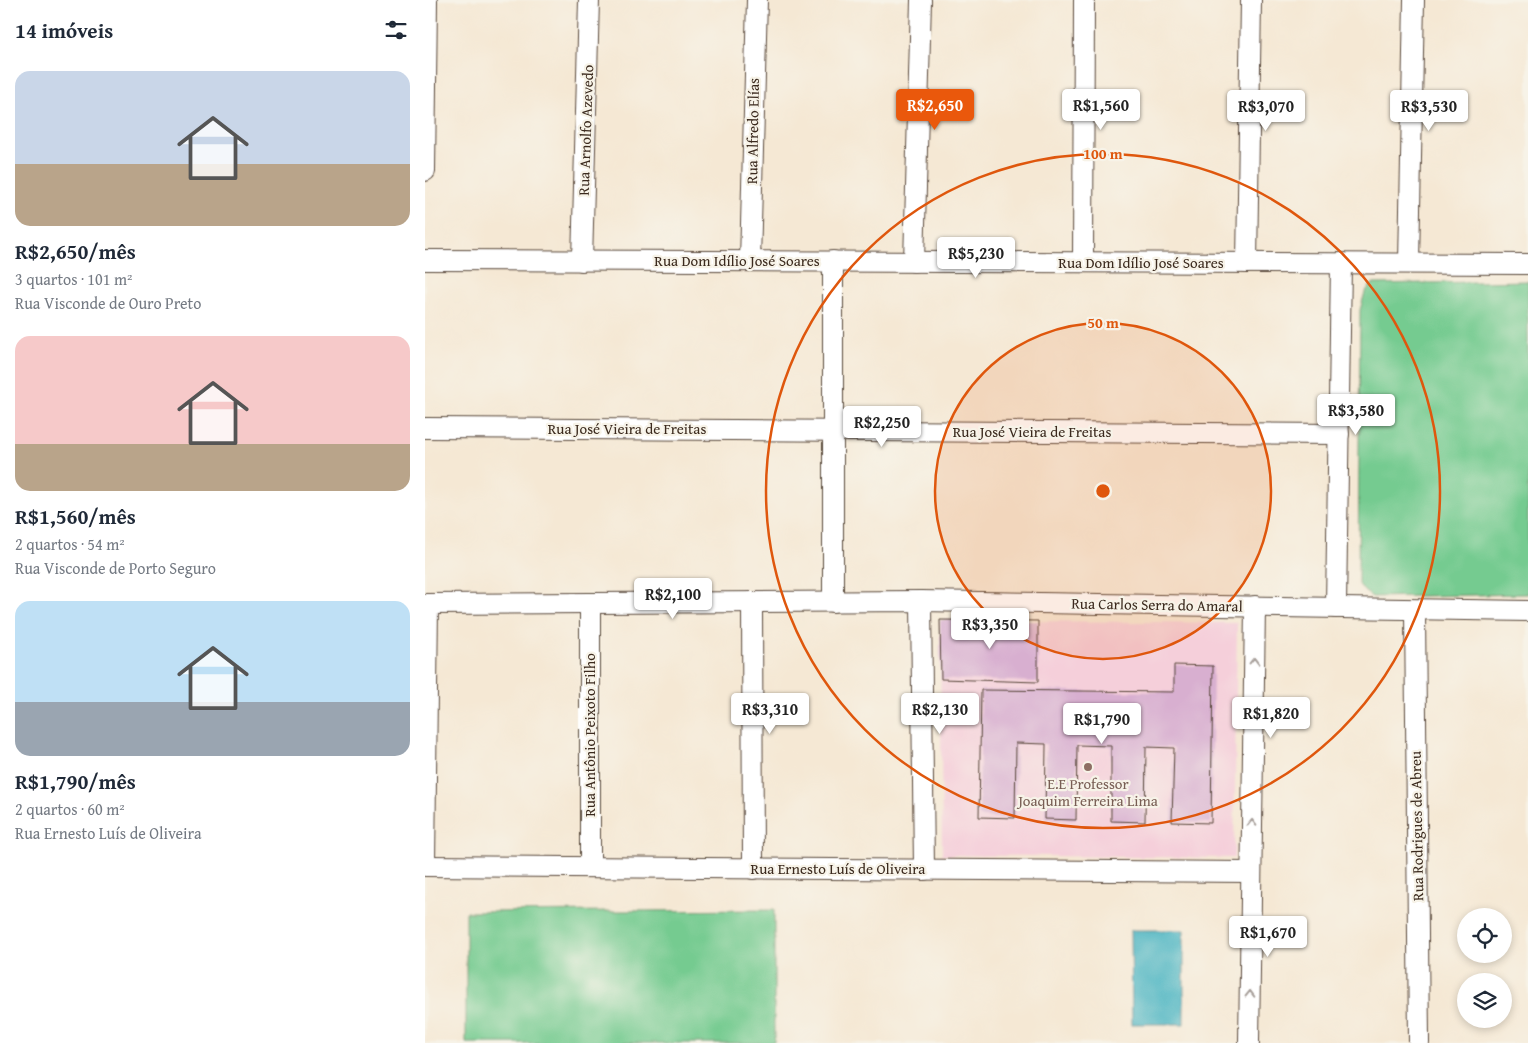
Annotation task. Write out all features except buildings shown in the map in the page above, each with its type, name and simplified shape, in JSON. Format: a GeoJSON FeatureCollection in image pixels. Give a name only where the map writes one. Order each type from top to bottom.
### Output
{"type":"FeatureCollection","features":[{"type":"Feature","properties":{"kind":"street"},"geometry":{"type":"LineString","coordinates":[[425,171],[427,0]]}},
{"type":"Feature","properties":{"kind":"street","name":"Rua Arnolfo Azevedo"},"geometry":{"type":"LineString","coordinates":[[582,261],[589,0]]}},
{"type":"Feature","properties":{"kind":"street","name":"Rua Alfredo Elías"},"geometry":{"type":"LineString","coordinates":[[750,261],[757,0]]}},
{"type":"Feature","properties":{"kind":"street"},"geometry":{"type":"LineString","coordinates":[[914,262],[921,0]]}},
{"type":"Feature","properties":{"kind":"street"},"geometry":{"type":"LineString","coordinates":[[1083,262],[1084,0]]}},
{"type":"Feature","properties":{"kind":"street"},"geometry":{"type":"LineString","coordinates":[[1247,263],[1251,0]]}},
{"type":"Feature","properties":{"kind":"street"},"geometry":{"type":"LineString","coordinates":[[1409,263],[1414,0]]}},
{"type":"Feature","properties":{"kind":"street","name":"Rua Dom Idílio José Soares"},"geometry":{"type":"LineString","coordinates":[[425,260],[1528,264]]}},
{"type":"Feature","properties":{"kind":"street"},"geometry":{"type":"LineString","coordinates":[[833,261],[833,602]]}},
{"type":"Feature","properties":{"kind":"street"},"geometry":{"type":"LineString","coordinates":[[1336,608],[1341,263]]}},
{"type":"Feature","properties":{"kind":"street","name":"Rua José Vieira de Freitas"},"geometry":{"type":"LineString","coordinates":[[425,428],[1339,434]]}},
{"type":"Feature","properties":{"kind":"street"},"geometry":{"type":"LineString","coordinates":[[921,601],[925,870]]}},
{"type":"Feature","properties":{"kind":"street","name":"Rua Carlos Serra do Amaral"},"geometry":{"type":"LineString","coordinates":[[426,604],[921,601],[1528,612]]}},
{"type":"Feature","properties":{"kind":"street"},"geometry":{"type":"LineString","coordinates":[[752,602],[753,869]]}},
{"type":"Feature","properties":{"kind":"street","name":"Rua Antônio Peixoto Filho"},"geometry":{"type":"LineString","coordinates":[[590,603],[591,867]]}},
{"type":"Feature","properties":{"kind":"street"},"geometry":{"type":"LineString","coordinates":[[425,865],[426,604]]}},
{"type":"Feature","properties":{"kind":"street"},"geometry":{"type":"LineString","coordinates":[[1249,1043],[1255,606]]}},
{"type":"Feature","properties":{"kind":"street","name":"Rua Rodrigues de Abreu"},"geometry":{"type":"LineString","coordinates":[[1415,610],[1419,1043]]}},
{"type":"Feature","properties":{"kind":"street","name":"Rua Ernesto Luís de Oliveira"},"geometry":{"type":"LineString","coordinates":[[425,865],[1251,872]]}},
{"type":"Feature","properties":{"kind":"shaded area","name":"E.E Professor Joaquim Ferreira Lima"},"geometry":{"type":"Polygon","coordinates":[[[940,620],[1237,623],[1234,858],[942,855],[940,620]]]}},
{"type":"Feature","properties":{"kind":"green space"},"geometry":{"type":"Polygon","coordinates":[[[1528,281],[1528,594],[1372,597],[1358,583],[1360,310],[1365,292],[1372,284],[1528,281]]]}},
{"type":"Feature","properties":{"kind":"green space"},"geometry":{"type":"Polygon","coordinates":[[[774,910],[774,1043],[466,1043],[466,912],[774,910]]]}},
{"type":"Feature","properties":{"kind":"water"},"geometry":{"type":"Polygon","coordinates":[[[1131,930],[1184,930],[1184,1024],[1132,1024],[1131,930]]]}},
{"type":"Feature","properties":{"kind":"place","name":"E.E Professor Joaquim Ferreira Lima"},"geometry":{"type":"Point","coordinates":[1088,767]}}]}
